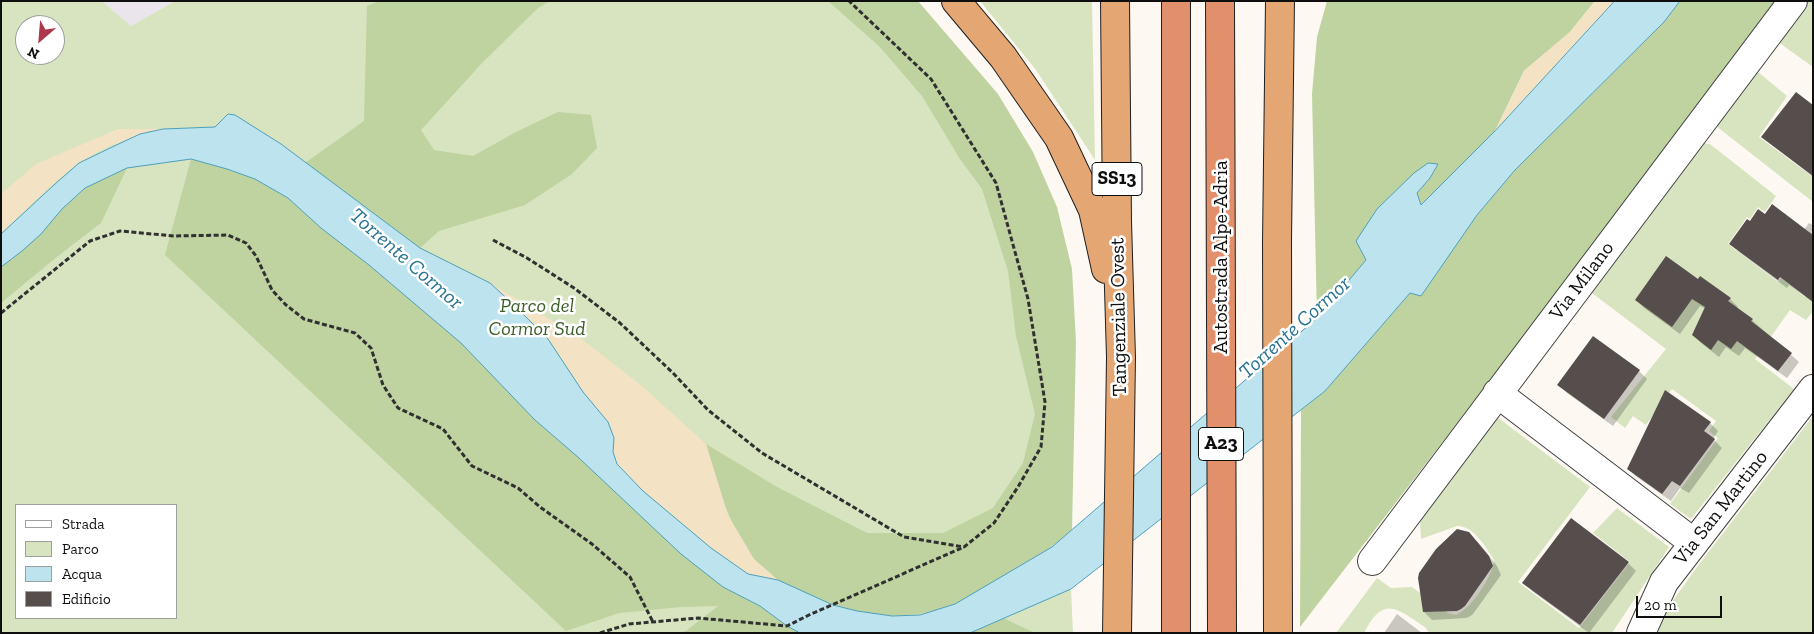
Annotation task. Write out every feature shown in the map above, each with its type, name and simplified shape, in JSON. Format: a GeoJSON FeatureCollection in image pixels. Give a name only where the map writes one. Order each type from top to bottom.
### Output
{"type":"FeatureCollection","features":[{"type":"Feature","properties":{"kind":"highway"},"geometry":{"type":"LineString","coordinates":[[956,1],[1003,57],[1058,138],[1093,210],[1107,275],[1121,357]]}},
{"type":"Feature","properties":{"kind":"highway","name":"Tangenziale Ovest"},"geometry":{"type":"LineString","coordinates":[[1115,1],[1117,221],[1121,357],[1117,633]]}},
{"type":"Feature","properties":{"kind":"highway","name":"A23"},"geometry":{"type":"LineString","coordinates":[[1176,1],[1176,633]]}},
{"type":"Feature","properties":{"kind":"highway","name":"Autostrada Alpe-Adria"},"geometry":{"type":"LineString","coordinates":[[1220,1],[1222,624]]}},
{"type":"Feature","properties":{"kind":"highway"},"geometry":{"type":"LineString","coordinates":[[1278,633],[1277,241],[1280,1]]}},
{"type":"Feature","properties":{"kind":"highway"},"geometry":{"type":"LineString","coordinates":[[1278,150],[1300,1]]}},
{"type":"Feature","properties":{"kind":"street","name":"Via Milano"},"geometry":{"type":"LineString","coordinates":[[1372,561],[1497,392],[1793,1]]}},
{"type":"Feature","properties":{"kind":"street","name":"Via San Martino"},"geometry":{"type":"LineString","coordinates":[[1641,633],[1664,582],[1813,389]]}},
{"type":"Feature","properties":{"kind":"street"},"geometry":{"type":"LineString","coordinates":[[1497,392],[1694,543]]}},
{"type":"Feature","properties":{"kind":"path"},"geometry":{"type":"LineString","coordinates":[[600,633],[628,624],[698,618],[787,626],[808,614],[964,547],[994,523],[1041,448],[1045,402],[1028,299],[996,183],[931,79],[849,1]]}},
{"type":"Feature","properties":{"kind":"path"},"geometry":{"type":"LineString","coordinates":[[1,313],[90,241],[120,231],[174,236],[228,235],[246,243],[256,256],[272,290],[286,305],[304,319],[355,333],[371,348],[382,384],[398,408],[444,429],[472,466],[518,488],[540,507],[592,544],[630,577],[653,622]]}},
{"type":"Feature","properties":{"kind":"path"},"geometry":{"type":"LineString","coordinates":[[493,240],[527,258],[574,288],[620,323],[673,373],[708,410],[762,453],[904,537],[964,547]]}},
{"type":"Feature","properties":{"kind":"shaded area"},"geometry":{"type":"Polygon","coordinates":[[[102,1],[175,1],[131,26],[102,1]]]}},
{"type":"Feature","properties":{"kind":"green space","name":"Parco del Cormor Sud"},"geometry":{"type":"Polygon","coordinates":[[[1,1],[102,1],[131,26],[175,1],[914,1],[995,95],[1071,589],[1073,633],[1,633],[1,1]]]}},
{"type":"Feature","properties":{"kind":"green space"},"geometry":{"type":"Polygon","coordinates":[[[379,1],[550,1],[538,8],[482,63],[421,130],[434,150],[473,156],[518,131],[558,112],[591,115],[597,148],[572,174],[525,205],[439,231],[420,248],[305,163],[364,121],[367,6],[379,1]]]}},
{"type":"Feature","properties":{"kind":"green space"},"geometry":{"type":"Polygon","coordinates":[[[828,1],[918,1],[998,94],[1033,152],[1057,207],[1072,269],[1076,342],[1072,530],[1036,557],[965,599],[936,610],[918,614],[884,615],[849,609],[797,590],[767,572],[754,559],[737,533],[725,504],[706,444],[777,487],[867,533],[943,533],[993,508],[1023,463],[1035,414],[1016,336],[1008,271],[982,189],[960,159],[922,96],[880,47],[828,1]]]}},
{"type":"Feature","properties":{"kind":"green space"},"geometry":{"type":"Polygon","coordinates":[[[980,1],[1092,1],[1095,160],[1036,70],[980,1]]]}},
{"type":"Feature","properties":{"kind":"green space"},"geometry":{"type":"Polygon","coordinates":[[[1327,1],[1595,1],[1570,32],[1524,71],[1495,131],[1421,205],[1417,193],[1430,178],[1438,164],[1366,260],[1317,318],[1312,94],[1317,37],[1327,1]]]}},
{"type":"Feature","properties":{"kind":"green space"},"geometry":{"type":"Polygon","coordinates":[[[1680,1],[1782,1],[1300,627],[1301,410],[1325,391],[1410,293],[1421,295],[1477,215],[1515,170],[1664,22],[1680,1]]]}},
{"type":"Feature","properties":{"kind":"green space"},"geometry":{"type":"Polygon","coordinates":[[[1809,1],[1813,1],[1813,67],[1778,42],[1809,1]]]}},
{"type":"Feature","properties":{"kind":"green space"},"geometry":{"type":"Polygon","coordinates":[[[1757,71],[1787,96],[1759,137],[1813,177],[1813,202],[1716,126],[1757,71]]]}},
{"type":"Feature","properties":{"kind":"green space"},"geometry":{"type":"Polygon","coordinates":[[[1703,143],[1710,144],[1776,196],[1765,212],[1758,207],[1750,219],[1747,217],[1728,244],[1778,282],[1781,278],[1805,297],[1813,288],[1813,311],[1806,320],[1790,310],[1755,359],[1794,389],[1691,519],[1670,504],[1718,438],[1709,431],[1716,421],[1672,389],[1646,425],[1633,416],[1625,428],[1611,417],[1666,349],[1592,293],[1703,143]]]}},
{"type":"Feature","properties":{"kind":"green space"},"geometry":{"type":"Polygon","coordinates":[[[191,159],[255,179],[288,198],[321,228],[369,265],[461,343],[535,420],[579,458],[682,554],[723,587],[760,606],[800,633],[673,633],[686,631],[718,606],[681,607],[619,613],[566,631],[165,255],[191,159]]]}},
{"type":"Feature","properties":{"kind":"green space"},"geometry":{"type":"Polygon","coordinates":[[[127,168],[101,223],[1,303],[1,267],[41,234],[62,209],[85,188],[127,168]]]}},
{"type":"Feature","properties":{"kind":"green space"},"geometry":{"type":"Polygon","coordinates":[[[1813,416],[1813,633],[1658,633],[1665,612],[1694,571],[1813,416]]]}},
{"type":"Feature","properties":{"kind":"green space"},"geometry":{"type":"Polygon","coordinates":[[[1497,417],[1590,487],[1518,582],[1579,628],[1630,562],[1593,533],[1617,508],[1669,547],[1612,633],[1429,633],[1426,628],[1407,615],[1392,609],[1385,609],[1378,613],[1371,621],[1364,633],[1336,633],[1377,578],[1391,588],[1412,587],[1448,613],[1456,615],[1468,606],[1480,591],[1490,574],[1494,560],[1474,533],[1457,526],[1421,539],[1420,520],[1497,417]]]}},
{"type":"Feature","properties":{"kind":"green space"},"geometry":{"type":"Polygon","coordinates":[[[1003,618],[1035,633],[970,633],[1003,618]]]}},
{"type":"Feature","properties":{"kind":"sand"},"geometry":{"type":"Polygon","coordinates":[[[1595,1],[1615,1],[1495,131],[1524,71],[1570,32],[1595,1]]]}},
{"type":"Feature","properties":{"kind":"sand"},"geometry":{"type":"Polygon","coordinates":[[[118,129],[163,129],[119,142],[87,158],[58,180],[1,234],[1,194],[36,164],[118,129]]]}},
{"type":"Feature","properties":{"kind":"sand"},"geometry":{"type":"Polygon","coordinates":[[[490,283],[579,337],[642,386],[706,444],[728,515],[754,559],[778,580],[748,574],[711,548],[643,491],[617,464],[613,452],[614,438],[608,422],[583,392],[548,339],[490,283]]]}},
{"type":"Feature","properties":{"kind":"water","name":"Torrente Cormor"},"geometry":{"type":"Polygon","coordinates":[[[1615,1],[1680,1],[1664,22],[1515,170],[1477,215],[1421,296],[1410,293],[1325,391],[1071,589],[970,633],[800,633],[760,606],[723,587],[681,554],[579,458],[535,420],[461,343],[369,265],[321,228],[288,198],[255,179],[191,159],[127,168],[85,188],[62,209],[41,234],[1,267],[1,234],[79,163],[140,134],[163,129],[215,127],[228,114],[235,115],[281,144],[420,248],[490,283],[548,339],[583,392],[608,422],[614,438],[613,452],[617,464],[643,491],[711,548],[748,574],[778,580],[833,605],[892,616],[920,615],[955,604],[1052,547],[1317,318],[1366,260],[1356,241],[1377,209],[1414,173],[1428,163],[1438,164],[1430,178],[1417,193],[1421,205],[1495,131],[1615,1]]]}},
{"type":"Feature","properties":{"kind":"building"},"geometry":{"type":"Polygon","coordinates":[[[1796,92],[1813,105],[1813,176],[1761,137],[1796,92]]]}},
{"type":"Feature","properties":{"kind":"building"},"geometry":{"type":"Polygon","coordinates":[[[1772,204],[1813,235],[1813,302],[1780,277],[1778,280],[1729,244],[1747,219],[1750,221],[1758,209],[1765,214],[1772,204]]]}},
{"type":"Feature","properties":{"kind":"building"},"geometry":{"type":"Polygon","coordinates":[[[1666,256],[1698,279],[1700,276],[1731,298],[1728,301],[1753,319],[1751,321],[1792,353],[1778,371],[1737,341],[1731,349],[1718,340],[1711,350],[1692,335],[1705,307],[1692,299],[1672,327],[1635,300],[1666,256]]]}},
{"type":"Feature","properties":{"kind":"building"},"geometry":{"type":"Polygon","coordinates":[[[1593,336],[1640,370],[1604,419],[1557,385],[1593,336]]]}},
{"type":"Feature","properties":{"kind":"building"},"geometry":{"type":"Polygon","coordinates":[[[1665,390],[1711,422],[1704,431],[1715,439],[1680,486],[1672,481],[1662,494],[1627,469],[1665,390]]]}},
{"type":"Feature","properties":{"kind":"building"},"geometry":{"type":"Polygon","coordinates":[[[1571,518],[1629,562],[1580,625],[1522,583],[1571,518]]]}},
{"type":"Feature","properties":{"kind":"building"},"geometry":{"type":"Polygon","coordinates":[[[1457,529],[1469,532],[1489,556],[1493,566],[1461,609],[1457,611],[1423,612],[1418,578],[1419,573],[1436,549],[1457,529]]]}}]}
